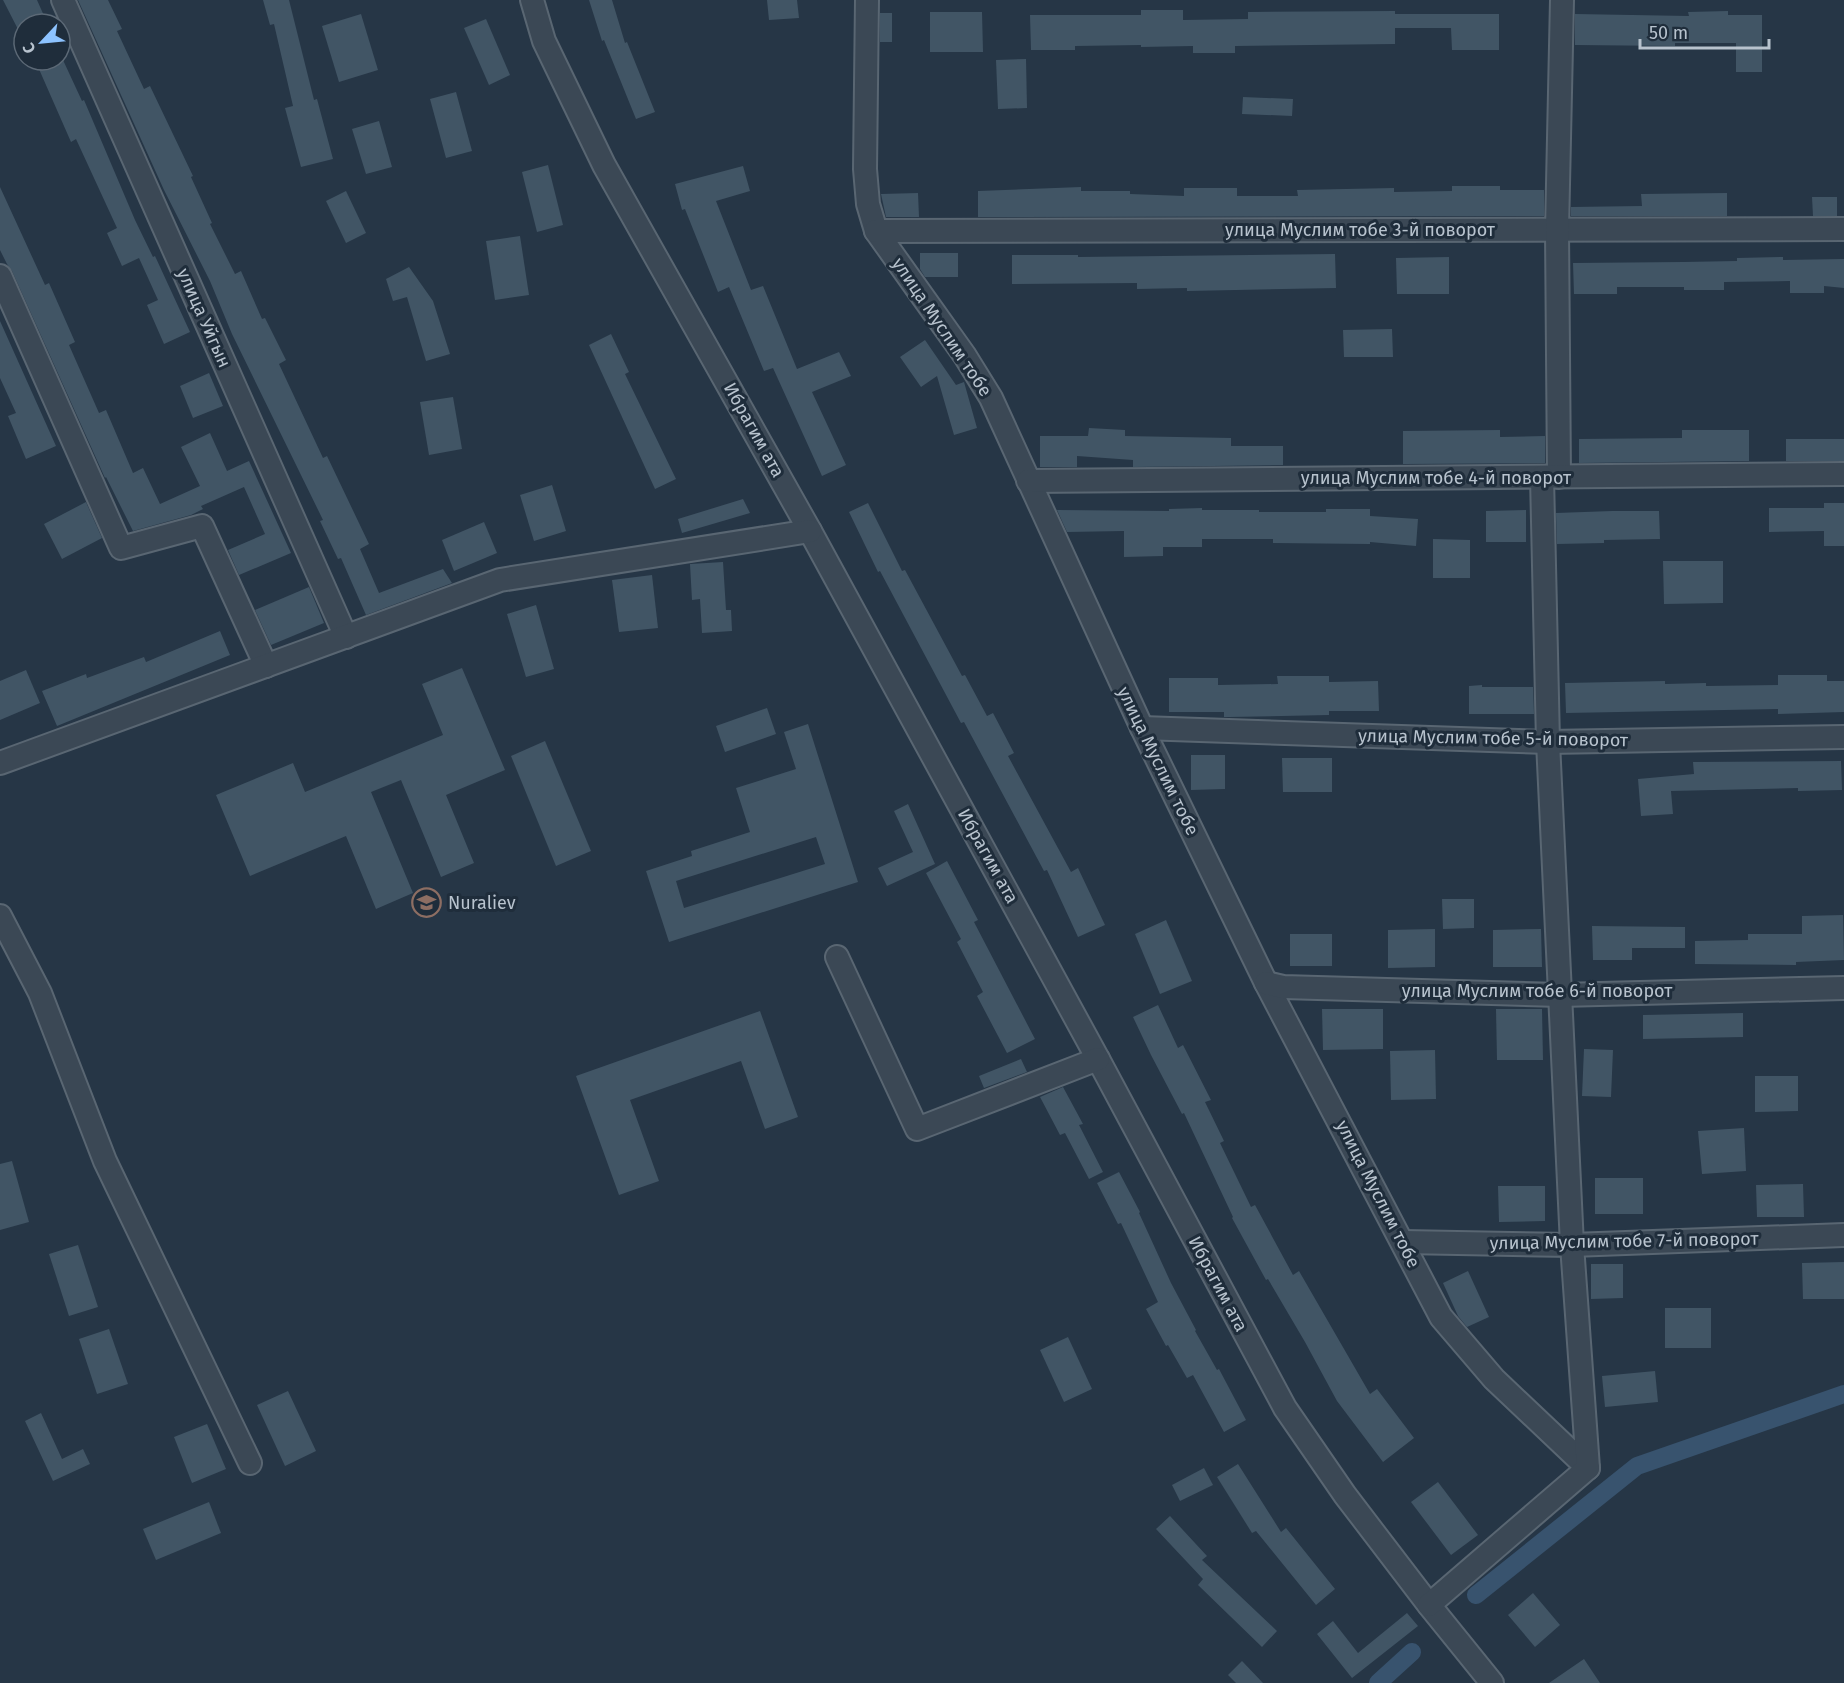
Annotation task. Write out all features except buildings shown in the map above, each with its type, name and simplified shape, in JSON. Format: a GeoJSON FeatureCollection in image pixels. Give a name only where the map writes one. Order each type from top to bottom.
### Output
{"type":"FeatureCollection","features":[{"type":"Feature","properties":{"kind":"street","name":"улица Уйгын"},"geometry":{"type":"LineString","coordinates":[[63,0],[346,637]]}},
{"type":"Feature","properties":{"kind":"street","name":"Ибрагим ата"},"geometry":{"type":"LineString","coordinates":[[532,0],[544,41],[604,165],[810,531],[1285,1408],[1345,1495],[1492,1683]]}},
{"type":"Feature","properties":{"kind":"street","name":"улица Муслим тобе"},"geometry":{"type":"LineString","coordinates":[[867,0],[866,169],[868,204],[876,231],[965,356],[991,398],[1142,729],[1266,982],[1441,1317],[1494,1379],[1588,1468]]}},
{"type":"Feature","properties":{"kind":"street"},"geometry":{"type":"LineString","coordinates":[[1429,1605],[1588,1468],[1572,1245],[1548,742],[1551,477],[1562,0]]}},
{"type":"Feature","properties":{"kind":"street","name":"улица Муслим тобе 3-й поворот"},"geometry":{"type":"LineString","coordinates":[[876,231],[1844,229]]}},
{"type":"Feature","properties":{"kind":"street"},"geometry":{"type":"LineString","coordinates":[[0,276],[121,548],[202,526],[266,666]]}},
{"type":"Feature","properties":{"kind":"street","name":"улица Муслим тобе 4-й поворот"},"geometry":{"type":"LineString","coordinates":[[1028,481],[1844,474]]}},
{"type":"Feature","properties":{"kind":"street"},"geometry":{"type":"LineString","coordinates":[[0,763],[500,580],[810,531]]}},
{"type":"Feature","properties":{"kind":"street","name":"улица Муслим тобе 5-й поворот"},"geometry":{"type":"LineString","coordinates":[[1142,729],[1548,742],[1844,737]]}},
{"type":"Feature","properties":{"kind":"street"},"geometry":{"type":"LineString","coordinates":[[0,915],[40,993],[105,1161],[249,1463]]}},
{"type":"Feature","properties":{"kind":"street"},"geometry":{"type":"LineString","coordinates":[[837,957],[917,1129],[1098,1059]]}},
{"type":"Feature","properties":{"kind":"street","name":"улица Муслим тобе 6-й поворот"},"geometry":{"type":"LineString","coordinates":[[1266,982],[1283,987],[1560,995],[1844,988]]}},
{"type":"Feature","properties":{"kind":"street","name":"улица Муслим тобе 7-й поворот"},"geometry":{"type":"LineString","coordinates":[[1403,1242],[1572,1245],[1844,1235]]}},
{"type":"Feature","properties":{"kind":"waterway"},"geometry":{"type":"LineString","coordinates":[[1476,1595],[1637,1466],[1844,1394]]}},
{"type":"Feature","properties":{"kind":"waterway"},"geometry":{"type":"LineString","coordinates":[[1378,1683],[1412,1652]]}},
{"type":"Feature","properties":{"kind":"place","name":"Nuraliev"},"geometry":{"type":"Point","coordinates":[427,903]}}]}
